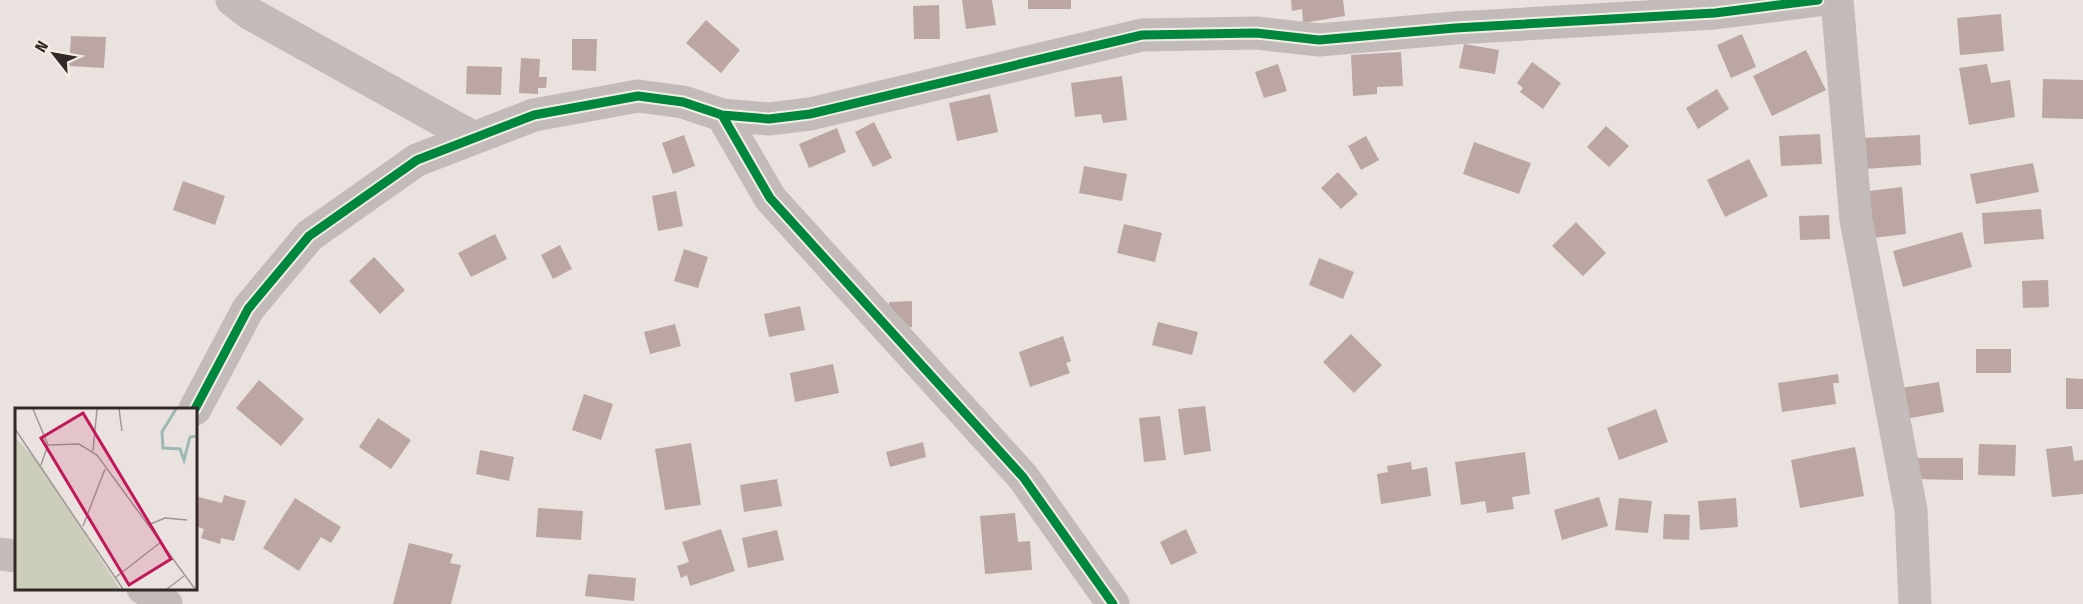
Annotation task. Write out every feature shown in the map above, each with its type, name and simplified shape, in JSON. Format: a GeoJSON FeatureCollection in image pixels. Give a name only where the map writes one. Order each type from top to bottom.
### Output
{"type":"FeatureCollection","features":[{"type":"Feature","properties":{"kind":"street"},"geometry":{"type":"LineString","coordinates":[[232,0],[249,13],[474,138]]}},
{"type":"Feature","properties":{"kind":"street"},"geometry":{"type":"LineString","coordinates":[[196,408],[248,309],[309,236],[417,160],[534,115],[638,96],[682,102],[722,115],[769,119],[810,114],[1142,34],[1256,33],[1318,40],[1455,28],[1578,10],[1715,13],[1818,0]]}},
{"type":"Feature","properties":{"kind":"street"},"geometry":{"type":"LineString","coordinates":[[1837,0],[1856,220],[1911,510],[1915,604]]}},
{"type":"Feature","properties":{"kind":"street"},"geometry":{"type":"LineString","coordinates":[[722,115],[770,198],[1023,477],[1113,604]]}},
{"type":"Feature","properties":{"kind":"street"},"geometry":{"type":"LineString","coordinates":[[0,554],[15,556]]}},
{"type":"Feature","properties":{"kind":"street"},"geometry":{"type":"LineString","coordinates":[[144,589],[166,604]]}},
{"type":"Feature","properties":{"kind":"building"},"geometry":{"type":"Polygon","coordinates":[[[962,0],[992,0],[996,25],[966,29],[962,0]]]}},
{"type":"Feature","properties":{"kind":"building"},"geometry":{"type":"Polygon","coordinates":[[[1028,0],[1071,0],[1071,9],[1028,9],[1028,0]]]}},
{"type":"Feature","properties":{"kind":"building"},"geometry":{"type":"Polygon","coordinates":[[[1291,0],[1343,0],[1345,16],[1303,23],[1302,9],[1292,11],[1291,0]]]}},
{"type":"Feature","properties":{"kind":"building"},"geometry":{"type":"Polygon","coordinates":[[[939,5],[940,39],[914,39],[913,6],[939,5]]]}},
{"type":"Feature","properties":{"kind":"building"},"geometry":{"type":"Polygon","coordinates":[[[2001,14],[2004,51],[1960,55],[1957,18],[2001,14]]]}},
{"type":"Feature","properties":{"kind":"building"},"geometry":{"type":"Polygon","coordinates":[[[706,20],[740,50],[721,73],[686,43],[706,20]]]}},
{"type":"Feature","properties":{"kind":"building"},"geometry":{"type":"Polygon","coordinates":[[[1742,34],[1756,67],[1731,78],[1717,45],[1742,34]]]}},
{"type":"Feature","properties":{"kind":"building"},"geometry":{"type":"Polygon","coordinates":[[[71,36],[106,37],[104,68],[69,66],[71,36]]]}},
{"type":"Feature","properties":{"kind":"building"},"geometry":{"type":"Polygon","coordinates":[[[572,39],[597,39],[596,71],[572,70],[572,39]]]}},
{"type":"Feature","properties":{"kind":"building"},"geometry":{"type":"Polygon","coordinates":[[[1464,44],[1499,50],[1495,74],[1459,68],[1464,44]]]}},
{"type":"Feature","properties":{"kind":"building"},"geometry":{"type":"Polygon","coordinates":[[[1806,50],[1826,90],[1772,116],[1753,76],[1806,50]]]}},
{"type":"Feature","properties":{"kind":"building"},"geometry":{"type":"Polygon","coordinates":[[[1401,52],[1403,86],[1377,87],[1377,94],[1353,96],[1351,55],[1401,52]]]}},
{"type":"Feature","properties":{"kind":"building"},"geometry":{"type":"Polygon","coordinates":[[[521,58],[540,59],[539,77],[547,77],[546,88],[538,88],[538,94],[519,93],[521,58]]]}},
{"type":"Feature","properties":{"kind":"building"},"geometry":{"type":"Polygon","coordinates":[[[1532,62],[1561,83],[1543,109],[1520,92],[1523,88],[1517,83],[1532,62]]]}},
{"type":"Feature","properties":{"kind":"building"},"geometry":{"type":"Polygon","coordinates":[[[1278,64],[1287,91],[1264,98],[1255,72],[1278,64]]]}},
{"type":"Feature","properties":{"kind":"building"},"geometry":{"type":"Polygon","coordinates":[[[1987,64],[1991,83],[2010,80],[2015,117],[1969,125],[1959,68],[1987,64]]]}},
{"type":"Feature","properties":{"kind":"building"},"geometry":{"type":"Polygon","coordinates":[[[467,66],[502,67],[501,95],[466,94],[467,66]]]}},
{"type":"Feature","properties":{"kind":"building"},"geometry":{"type":"Polygon","coordinates":[[[1122,76],[1127,120],[1103,123],[1101,114],[1075,117],[1071,83],[1122,76]]]}},
{"type":"Feature","properties":{"kind":"building"},"geometry":{"type":"Polygon","coordinates":[[[2043,79],[2083,80],[2083,119],[2042,118],[2043,79]]]}},
{"type":"Feature","properties":{"kind":"building"},"geometry":{"type":"Polygon","coordinates":[[[1717,89],[1729,109],[1698,129],[1686,108],[1717,89]]]}},
{"type":"Feature","properties":{"kind":"building"},"geometry":{"type":"Polygon","coordinates":[[[990,94],[998,132],[957,141],[949,103],[990,94]]]}},
{"type":"Feature","properties":{"kind":"building"},"geometry":{"type":"Polygon","coordinates":[[[874,122],[892,158],[873,167],[855,132],[874,122]]]}},
{"type":"Feature","properties":{"kind":"building"},"geometry":{"type":"Polygon","coordinates":[[[1606,126],[1629,146],[1609,167],[1587,147],[1606,126]]]}},
{"type":"Feature","properties":{"kind":"building"},"geometry":{"type":"Polygon","coordinates":[[[837,128],[846,152],[809,168],[799,144],[837,128]]]}},
{"type":"Feature","properties":{"kind":"building"},"geometry":{"type":"Polygon","coordinates":[[[1820,134],[1822,164],[1781,166],[1779,136],[1820,134]]]}},
{"type":"Feature","properties":{"kind":"building"},"geometry":{"type":"Polygon","coordinates":[[[684,135],[695,166],[673,174],[662,143],[684,135]]]}},
{"type":"Feature","properties":{"kind":"building"},"geometry":{"type":"Polygon","coordinates":[[[1920,135],[1921,165],[1865,169],[1863,138],[1920,135]]]}},
{"type":"Feature","properties":{"kind":"building"},"geometry":{"type":"Polygon","coordinates":[[[1366,136],[1379,160],[1361,170],[1348,146],[1366,136]]]}},
{"type":"Feature","properties":{"kind":"building"},"geometry":{"type":"Polygon","coordinates":[[[1474,142],[1531,163],[1519,194],[1463,174],[1474,142]]]}},
{"type":"Feature","properties":{"kind":"building"},"geometry":{"type":"Polygon","coordinates":[[[1749,159],[1768,196],[1725,217],[1707,180],[1749,159]]]}},
{"type":"Feature","properties":{"kind":"building"},"geometry":{"type":"Polygon","coordinates":[[[2033,163],[2039,192],[1976,204],[1970,174],[2033,163]]]}},
{"type":"Feature","properties":{"kind":"building"},"geometry":{"type":"Polygon","coordinates":[[[1084,166],[1127,174],[1122,201],[1079,193],[1084,166]]]}},
{"type":"Feature","properties":{"kind":"building"},"geometry":{"type":"Polygon","coordinates":[[[1338,172],[1358,194],[1341,209],[1321,188],[1338,172]]]}},
{"type":"Feature","properties":{"kind":"building"},"geometry":{"type":"Polygon","coordinates":[[[183,181],[225,196],[215,225],[173,210],[183,181]]]}},
{"type":"Feature","properties":{"kind":"building"},"geometry":{"type":"Polygon","coordinates":[[[1902,187],[1906,234],[1873,238],[1869,191],[1902,187]]]}},
{"type":"Feature","properties":{"kind":"building"},"geometry":{"type":"Polygon","coordinates":[[[676,191],[683,226],[658,231],[652,196],[676,191]]]}},
{"type":"Feature","properties":{"kind":"building"},"geometry":{"type":"Polygon","coordinates":[[[2041,209],[2044,239],[1984,244],[1982,213],[2041,209]]]}},
{"type":"Feature","properties":{"kind":"building"},"geometry":{"type":"Polygon","coordinates":[[[1829,215],[1830,239],[1800,240],[1799,216],[1829,215]]]}},
{"type":"Feature","properties":{"kind":"building"},"geometry":{"type":"Polygon","coordinates":[[[1576,222],[1606,253],[1583,276],[1552,246],[1576,222]]]}},
{"type":"Feature","properties":{"kind":"building"},"geometry":{"type":"Polygon","coordinates":[[[1124,224],[1162,233],[1155,262],[1117,253],[1124,224]]]}},
{"type":"Feature","properties":{"kind":"building"},"geometry":{"type":"Polygon","coordinates":[[[1962,232],[1972,267],[1903,287],[1893,251],[1962,232]]]}},
{"type":"Feature","properties":{"kind":"building"},"geometry":{"type":"Polygon","coordinates":[[[495,234],[507,259],[471,277],[458,253],[495,234]]]}},
{"type":"Feature","properties":{"kind":"building"},"geometry":{"type":"Polygon","coordinates":[[[560,245],[572,269],[553,279],[541,255],[560,245]]]}},
{"type":"Feature","properties":{"kind":"building"},"geometry":{"type":"Polygon","coordinates":[[[684,249],[708,257],[698,288],[674,281],[684,249]]]}},
{"type":"Feature","properties":{"kind":"building"},"geometry":{"type":"Polygon","coordinates":[[[374,257],[405,290],[380,314],[349,281],[374,257]]]}},
{"type":"Feature","properties":{"kind":"building"},"geometry":{"type":"Polygon","coordinates":[[[1319,258],[1354,272],[1343,299],[1309,285],[1319,258]]]}},
{"type":"Feature","properties":{"kind":"building"},"geometry":{"type":"Polygon","coordinates":[[[2048,280],[2049,307],[2023,308],[2022,281],[2048,280]]]}},
{"type":"Feature","properties":{"kind":"building"},"geometry":{"type":"Polygon","coordinates":[[[912,301],[912,327],[890,328],[889,302],[912,301]]]}},
{"type":"Feature","properties":{"kind":"building"},"geometry":{"type":"Polygon","coordinates":[[[800,306],[805,330],[769,337],[764,314],[800,306]]]}},
{"type":"Feature","properties":{"kind":"building"},"geometry":{"type":"Polygon","coordinates":[[[1158,322],[1198,332],[1192,355],[1152,345],[1158,322]]]}},
{"type":"Feature","properties":{"kind":"building"},"geometry":{"type":"Polygon","coordinates":[[[675,324],[681,346],[650,354],[644,332],[675,324]]]}},
{"type":"Feature","properties":{"kind":"building"},"geometry":{"type":"Polygon","coordinates":[[[1351,334],[1382,365],[1354,393],[1323,362],[1351,334]]]}},
{"type":"Feature","properties":{"kind":"building"},"geometry":{"type":"Polygon","coordinates":[[[1063,336],[1071,361],[1066,363],[1070,373],[1030,387],[1019,352],[1063,336]]]}},
{"type":"Feature","properties":{"kind":"building"},"geometry":{"type":"Polygon","coordinates":[[[1976,349],[2011,349],[2011,373],[1976,373],[1976,349]]]}},
{"type":"Feature","properties":{"kind":"building"},"geometry":{"type":"Polygon","coordinates":[[[833,364],[839,393],[795,402],[790,373],[833,364]]]}},
{"type":"Feature","properties":{"kind":"building"},"geometry":{"type":"Polygon","coordinates":[[[1838,374],[1839,383],[1833,383],[1836,404],[1782,412],[1778,383],[1838,374]]]}},
{"type":"Feature","properties":{"kind":"building"},"geometry":{"type":"Polygon","coordinates":[[[2066,378],[2083,379],[2083,409],[2066,409],[2066,378]]]}},
{"type":"Feature","properties":{"kind":"building"},"geometry":{"type":"Polygon","coordinates":[[[259,380],[304,419],[281,446],[236,408],[259,380]]]}},
{"type":"Feature","properties":{"kind":"building"},"geometry":{"type":"Polygon","coordinates":[[[1939,382],[1944,412],[1905,419],[1901,388],[1939,382]]]}},
{"type":"Feature","properties":{"kind":"building"},"geometry":{"type":"Polygon","coordinates":[[[584,394],[613,404],[601,440],[572,430],[584,394]]]}},
{"type":"Feature","properties":{"kind":"building"},"geometry":{"type":"Polygon","coordinates":[[[1205,406],[1211,451],[1184,455],[1178,409],[1205,406]]]}},
{"type":"Feature","properties":{"kind":"building"},"geometry":{"type":"Polygon","coordinates":[[[1656,409],[1668,442],[1619,460],[1607,428],[1656,409]]]}},
{"type":"Feature","properties":{"kind":"building"},"geometry":{"type":"Polygon","coordinates":[[[1160,416],[1166,460],[1144,462],[1139,418],[1160,416]]]}},
{"type":"Feature","properties":{"kind":"building"},"geometry":{"type":"Polygon","coordinates":[[[378,418],[411,440],[391,469],[359,447],[378,418]]]}},
{"type":"Feature","properties":{"kind":"building"},"geometry":{"type":"Polygon","coordinates":[[[923,442],[926,457],[890,467],[886,452],[923,442]]]}},
{"type":"Feature","properties":{"kind":"building"},"geometry":{"type":"Polygon","coordinates":[[[691,443],[701,505],[665,510],[655,449],[691,443]]]}},
{"type":"Feature","properties":{"kind":"building"},"geometry":{"type":"Polygon","coordinates":[[[1979,444],[2016,445],[2015,476],[1978,475],[1979,444]]]}},
{"type":"Feature","properties":{"kind":"building"},"geometry":{"type":"Polygon","coordinates":[[[2072,446],[2074,461],[2083,460],[2083,494],[2052,497],[2046,449],[2072,446]]]}},
{"type":"Feature","properties":{"kind":"building"},"geometry":{"type":"Polygon","coordinates":[[[1855,447],[1864,496],[1800,508],[1791,460],[1855,447]]]}},
{"type":"Feature","properties":{"kind":"building"},"geometry":{"type":"Polygon","coordinates":[[[480,450],[514,457],[509,481],[476,474],[480,450]]]}},
{"type":"Feature","properties":{"kind":"building"},"geometry":{"type":"Polygon","coordinates":[[[1525,452],[1530,494],[1512,497],[1514,509],[1487,513],[1485,501],[1461,505],[1455,462],[1525,452]]]}},
{"type":"Feature","properties":{"kind":"building"},"geometry":{"type":"Polygon","coordinates":[[[1911,458],[1963,458],[1963,480],[1911,479],[1911,458]]]}},
{"type":"Feature","properties":{"kind":"building"},"geometry":{"type":"Polygon","coordinates":[[[1411,462],[1412,470],[1427,467],[1431,496],[1381,504],[1377,474],[1388,472],[1387,466],[1411,462]]]}},
{"type":"Feature","properties":{"kind":"building"},"geometry":{"type":"Polygon","coordinates":[[[777,479],[782,506],[744,512],[740,485],[777,479]]]}},
{"type":"Feature","properties":{"kind":"building"},"geometry":{"type":"Polygon","coordinates":[[[224,495],[246,501],[234,541],[221,538],[220,544],[201,538],[204,529],[196,526],[196,496],[222,503],[224,495]]]}},
{"type":"Feature","properties":{"kind":"building"},"geometry":{"type":"Polygon","coordinates":[[[1599,497],[1608,526],[1562,540],[1554,510],[1599,497]]]}},
{"type":"Feature","properties":{"kind":"building"},"geometry":{"type":"Polygon","coordinates":[[[295,498],[341,527],[331,543],[321,537],[299,571],[263,548],[295,498]]]}},
{"type":"Feature","properties":{"kind":"building"},"geometry":{"type":"Polygon","coordinates":[[[1619,498],[1652,501],[1648,533],[1615,530],[1619,498]]]}},
{"type":"Feature","properties":{"kind":"building"},"geometry":{"type":"Polygon","coordinates":[[[1736,498],[1738,527],[1700,530],[1698,501],[1736,498]]]}},
{"type":"Feature","properties":{"kind":"building"},"geometry":{"type":"Polygon","coordinates":[[[538,508],[583,511],[581,540],[536,537],[538,508]]]}},
{"type":"Feature","properties":{"kind":"building"},"geometry":{"type":"Polygon","coordinates":[[[1015,513],[1018,542],[1030,541],[1032,570],[985,574],[980,516],[1015,513]]]}},
{"type":"Feature","properties":{"kind":"building"},"geometry":{"type":"Polygon","coordinates":[[[1664,514],[1690,515],[1689,540],[1663,539],[1664,514]]]}},
{"type":"Feature","properties":{"kind":"building"},"geometry":{"type":"Polygon","coordinates":[[[721,529],[735,571],[690,586],[687,575],[681,578],[677,566],[689,562],[682,542],[721,529]]]}},
{"type":"Feature","properties":{"kind":"building"},"geometry":{"type":"Polygon","coordinates":[[[1186,529],[1197,553],[1171,565],[1160,542],[1186,529]]]}},
{"type":"Feature","properties":{"kind":"building"},"geometry":{"type":"Polygon","coordinates":[[[777,530],[784,560],[748,568],[742,538],[777,530]]]}},
{"type":"Feature","properties":{"kind":"building"},"geometry":{"type":"Polygon","coordinates":[[[409,543],[453,554],[450,563],[461,565],[451,604],[393,604],[409,543]]]}},
{"type":"Feature","properties":{"kind":"building"},"geometry":{"type":"Polygon","coordinates":[[[588,574],[636,578],[634,601],[585,596],[588,574]]]}},
{"type":"Feature","properties":{"kind":"cycle path"},"geometry":{"type":"LineString","coordinates":[[196,408],[248,309],[309,236],[417,160],[534,115],[638,96],[683,102],[722,115],[769,119],[810,114],[1142,35],[1256,33],[1319,40],[1455,28],[1715,13],[1818,0]]}},
{"type":"Feature","properties":{"kind":"cycle path"},"geometry":{"type":"LineString","coordinates":[[722,115],[770,198],[1023,477],[1113,604]]}}]}
